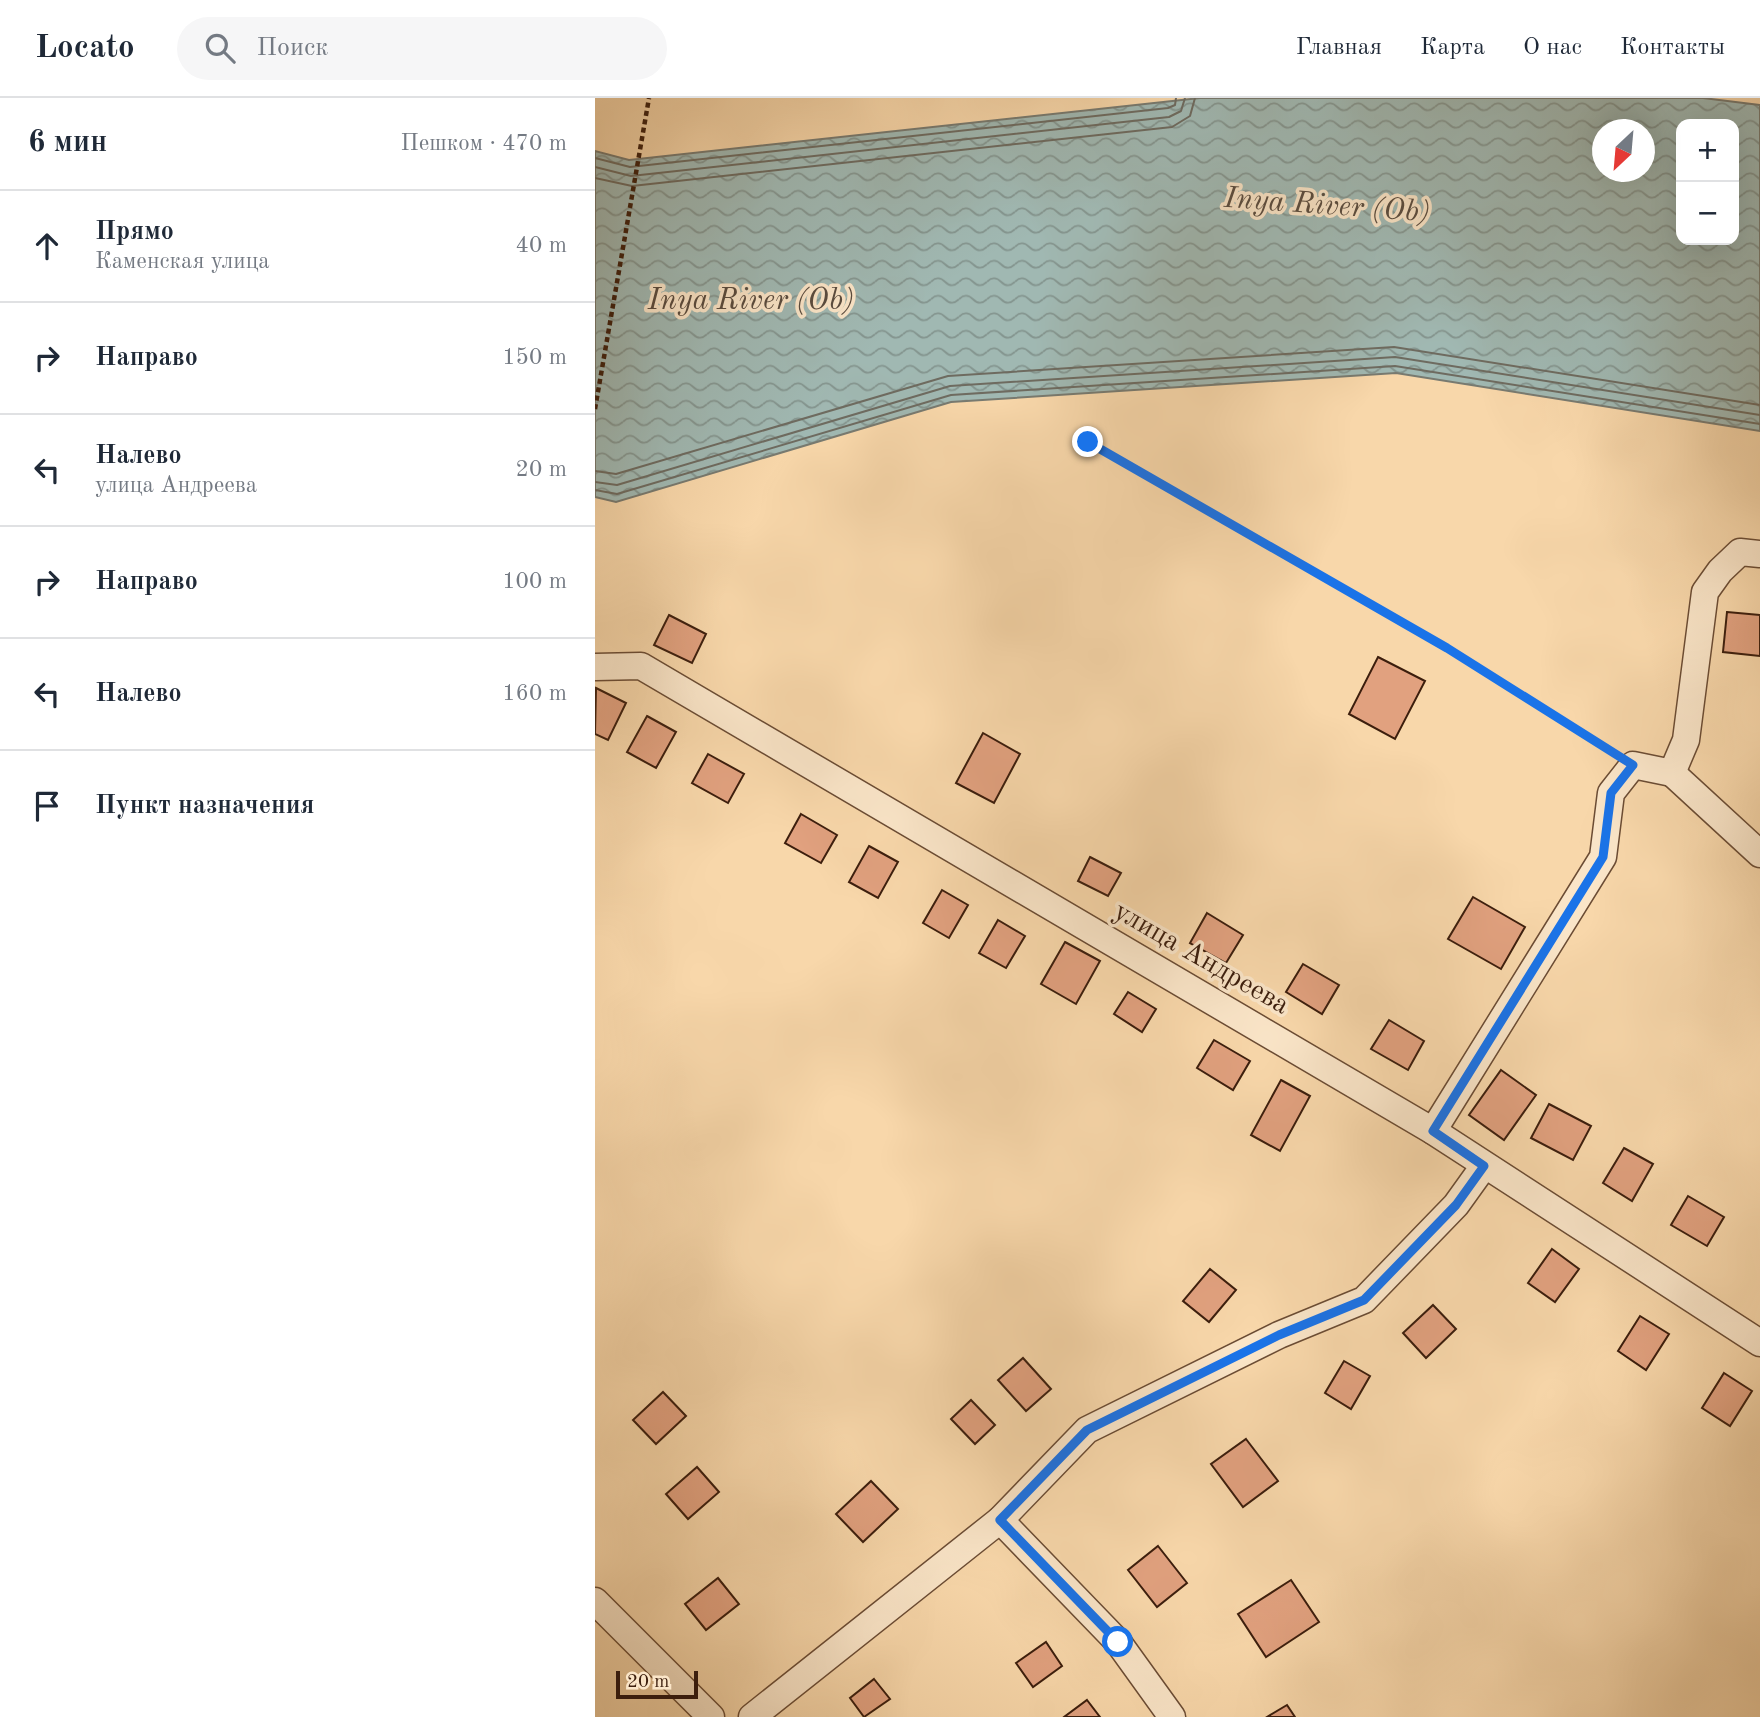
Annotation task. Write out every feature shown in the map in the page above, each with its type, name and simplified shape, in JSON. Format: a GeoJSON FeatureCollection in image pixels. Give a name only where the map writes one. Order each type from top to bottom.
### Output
{"type":"FeatureCollection","features":[{"type":"Feature","properties":{"kind":"street"},"geometry":{"type":"LineString","coordinates":[[1672,773],[1686,740],[1705,592],[1720,571],[1740,552],[1760,554]]}},
{"type":"Feature","properties":{"kind":"street","name":"улица Андреева"},"geometry":{"type":"LineString","coordinates":[[595,667],[641,666],[1433,1131],[1760,1343]]}},
{"type":"Feature","properties":{"kind":"street"},"geometry":{"type":"LineString","coordinates":[[1433,1131],[1603,857],[1611,793],[1633,765],[1672,773],[1760,854]]}},
{"type":"Feature","properties":{"kind":"street"},"geometry":{"type":"LineString","coordinates":[[753,1717],[1000,1520],[1087,1430],[1279,1335],[1364,1300],[1456,1205],[1484,1166]]}},
{"type":"Feature","properties":{"kind":"street"},"geometry":{"type":"LineString","coordinates":[[1000,1520],[1118,1642],[1172,1717]]}},
{"type":"Feature","properties":{"kind":"street"},"geometry":{"type":"LineString","coordinates":[[595,1601],[711,1717]]}},
{"type":"Feature","properties":{"kind":"path"},"geometry":{"type":"LineString","coordinates":[[595,409],[649,98]]}},
{"type":"Feature","properties":{"kind":"path"},"geometry":{"type":"LineString","coordinates":[[1088,442],[1447,648],[1633,765]]}},
{"type":"Feature","properties":{"kind":"water","name":"Inya River (Ob)"},"geometry":{"type":"Polygon","coordinates":[[[1200,98],[1703,98],[1760,105],[1760,431],[1396,373],[951,402],[616,502],[595,497],[595,151],[629,160],[1200,98]]]}},
{"type":"Feature","properties":{"kind":"building"},"geometry":{"type":"Polygon","coordinates":[[[1727,612],[1760,615],[1760,656],[1723,652],[1727,612]]]}},
{"type":"Feature","properties":{"kind":"building"},"geometry":{"type":"Polygon","coordinates":[[[669,615],[706,634],[692,663],[654,645],[669,615]]]}},
{"type":"Feature","properties":{"kind":"building"},"geometry":{"type":"Polygon","coordinates":[[[1378,657],[1425,681],[1395,739],[1349,714],[1378,657]]]}},
{"type":"Feature","properties":{"kind":"building"},"geometry":{"type":"Polygon","coordinates":[[[596,688],[626,703],[608,740],[595,734],[596,688]]]}},
{"type":"Feature","properties":{"kind":"building"},"geometry":{"type":"Polygon","coordinates":[[[647,716],[676,732],[656,768],[627,752],[647,716]]]}},
{"type":"Feature","properties":{"kind":"building"},"geometry":{"type":"Polygon","coordinates":[[[983,733],[1020,754],[994,803],[956,783],[983,733]]]}},
{"type":"Feature","properties":{"kind":"building"},"geometry":{"type":"Polygon","coordinates":[[[708,754],[744,774],[728,803],[692,783],[708,754]]]}},
{"type":"Feature","properties":{"kind":"building"},"geometry":{"type":"Polygon","coordinates":[[[801,814],[837,835],[821,863],[785,843],[801,814]]]}},
{"type":"Feature","properties":{"kind":"building"},"geometry":{"type":"Polygon","coordinates":[[[869,846],[898,862],[878,898],[849,882],[869,846]]]}},
{"type":"Feature","properties":{"kind":"building"},"geometry":{"type":"Polygon","coordinates":[[[1090,857],[1121,873],[1108,896],[1078,881],[1090,857]]]}},
{"type":"Feature","properties":{"kind":"building"},"geometry":{"type":"Polygon","coordinates":[[[942,890],[968,905],[949,938],[923,923],[942,890]]]}},
{"type":"Feature","properties":{"kind":"building"},"geometry":{"type":"Polygon","coordinates":[[[1473,897],[1525,927],[1501,969],[1448,939],[1473,897]]]}},
{"type":"Feature","properties":{"kind":"building"},"geometry":{"type":"Polygon","coordinates":[[[1207,913],[1243,935],[1226,963],[1190,943],[1207,913]]]}},
{"type":"Feature","properties":{"kind":"building"},"geometry":{"type":"Polygon","coordinates":[[[998,920],[1025,936],[1006,968],[979,953],[998,920]]]}},
{"type":"Feature","properties":{"kind":"building"},"geometry":{"type":"Polygon","coordinates":[[[1065,942],[1100,961],[1076,1004],[1041,984],[1065,942]]]}},
{"type":"Feature","properties":{"kind":"building"},"geometry":{"type":"Polygon","coordinates":[[[1303,964],[1339,985],[1322,1014],[1286,992],[1303,964]]]}},
{"type":"Feature","properties":{"kind":"building"},"geometry":{"type":"Polygon","coordinates":[[[1128,992],[1156,1009],[1142,1032],[1114,1014],[1128,992]]]}},
{"type":"Feature","properties":{"kind":"building"},"geometry":{"type":"Polygon","coordinates":[[[1389,1020],[1424,1041],[1408,1070],[1371,1049],[1389,1020]]]}},
{"type":"Feature","properties":{"kind":"building"},"geometry":{"type":"Polygon","coordinates":[[[1214,1040],[1250,1061],[1233,1090],[1197,1068],[1214,1040]]]}},
{"type":"Feature","properties":{"kind":"building"},"geometry":{"type":"Polygon","coordinates":[[[1501,1070],[1536,1095],[1504,1140],[1469,1115],[1501,1070]]]}},
{"type":"Feature","properties":{"kind":"building"},"geometry":{"type":"Polygon","coordinates":[[[1281,1080],[1310,1096],[1280,1151],[1251,1135],[1281,1080]]]}},
{"type":"Feature","properties":{"kind":"building"},"geometry":{"type":"Polygon","coordinates":[[[1549,1104],[1591,1126],[1573,1160],[1531,1138],[1549,1104]]]}},
{"type":"Feature","properties":{"kind":"building"},"geometry":{"type":"Polygon","coordinates":[[[1624,1148],[1653,1164],[1632,1201],[1603,1183],[1624,1148]]]}},
{"type":"Feature","properties":{"kind":"building"},"geometry":{"type":"Polygon","coordinates":[[[1688,1196],[1724,1217],[1707,1246],[1671,1225],[1688,1196]]]}},
{"type":"Feature","properties":{"kind":"building"},"geometry":{"type":"Polygon","coordinates":[[[1552,1249],[1579,1269],[1555,1302],[1528,1283],[1552,1249]]]}},
{"type":"Feature","properties":{"kind":"building"},"geometry":{"type":"Polygon","coordinates":[[[1210,1269],[1236,1290],[1209,1322],[1183,1301],[1210,1269]]]}},
{"type":"Feature","properties":{"kind":"building"},"geometry":{"type":"Polygon","coordinates":[[[1433,1305],[1456,1329],[1426,1358],[1403,1333],[1433,1305]]]}},
{"type":"Feature","properties":{"kind":"building"},"geometry":{"type":"Polygon","coordinates":[[[1640,1316],[1669,1334],[1646,1370],[1618,1351],[1640,1316]]]}},
{"type":"Feature","properties":{"kind":"building"},"geometry":{"type":"Polygon","coordinates":[[[1023,1358],[1051,1389],[1026,1411],[998,1380],[1023,1358]]]}},
{"type":"Feature","properties":{"kind":"building"},"geometry":{"type":"Polygon","coordinates":[[[1344,1361],[1370,1376],[1351,1409],[1325,1393],[1344,1361]]]}},
{"type":"Feature","properties":{"kind":"building"},"geometry":{"type":"Polygon","coordinates":[[[1724,1373],[1752,1391],[1730,1426],[1702,1408],[1724,1373]]]}},
{"type":"Feature","properties":{"kind":"building"},"geometry":{"type":"Polygon","coordinates":[[[663,1392],[686,1416],[656,1444],[633,1420],[663,1392]]]}},
{"type":"Feature","properties":{"kind":"building"},"geometry":{"type":"Polygon","coordinates":[[[971,1400],[995,1425],[975,1444],[951,1419],[971,1400]]]}},
{"type":"Feature","properties":{"kind":"building"},"geometry":{"type":"Polygon","coordinates":[[[1246,1439],[1278,1481],[1243,1507],[1211,1464],[1246,1439]]]}},
{"type":"Feature","properties":{"kind":"building"},"geometry":{"type":"Polygon","coordinates":[[[697,1467],[719,1492],[688,1519],[666,1494],[697,1467]]]}},
{"type":"Feature","properties":{"kind":"building"},"geometry":{"type":"Polygon","coordinates":[[[871,1481],[898,1509],[863,1542],[836,1514],[871,1481]]]}},
{"type":"Feature","properties":{"kind":"building"},"geometry":{"type":"Polygon","coordinates":[[[1158,1546],[1187,1583],[1157,1607],[1128,1570],[1158,1546]]]}},
{"type":"Feature","properties":{"kind":"building"},"geometry":{"type":"Polygon","coordinates":[[[718,1578],[739,1604],[706,1630],[685,1604],[718,1578]]]}},
{"type":"Feature","properties":{"kind":"building"},"geometry":{"type":"Polygon","coordinates":[[[1291,1580],[1319,1622],[1266,1657],[1238,1614],[1291,1580]]]}},
{"type":"Feature","properties":{"kind":"building"},"geometry":{"type":"Polygon","coordinates":[[[1046,1642],[1062,1666],[1033,1687],[1016,1663],[1046,1642]]]}},
{"type":"Feature","properties":{"kind":"building"},"geometry":{"type":"Polygon","coordinates":[[[874,1679],[890,1699],[864,1717],[850,1698],[874,1679]]]}},
{"type":"Feature","properties":{"kind":"building"},"geometry":{"type":"Polygon","coordinates":[[[1087,1700],[1100,1717],[1064,1717],[1087,1700]]]}},
{"type":"Feature","properties":{"kind":"building"},"geometry":{"type":"Polygon","coordinates":[[[1287,1705],[1295,1717],[1267,1717],[1287,1705]]]}},
{"type":"Feature","properties":{"kind":"route"},"geometry":{"type":"LineString","coordinates":[[1088,442],[1447,648],[1633,765],[1611,793],[1603,857],[1433,1131],[1484,1166],[1456,1205],[1364,1300],[1279,1335],[1087,1430],[1000,1520],[1118,1642]]}}]}
